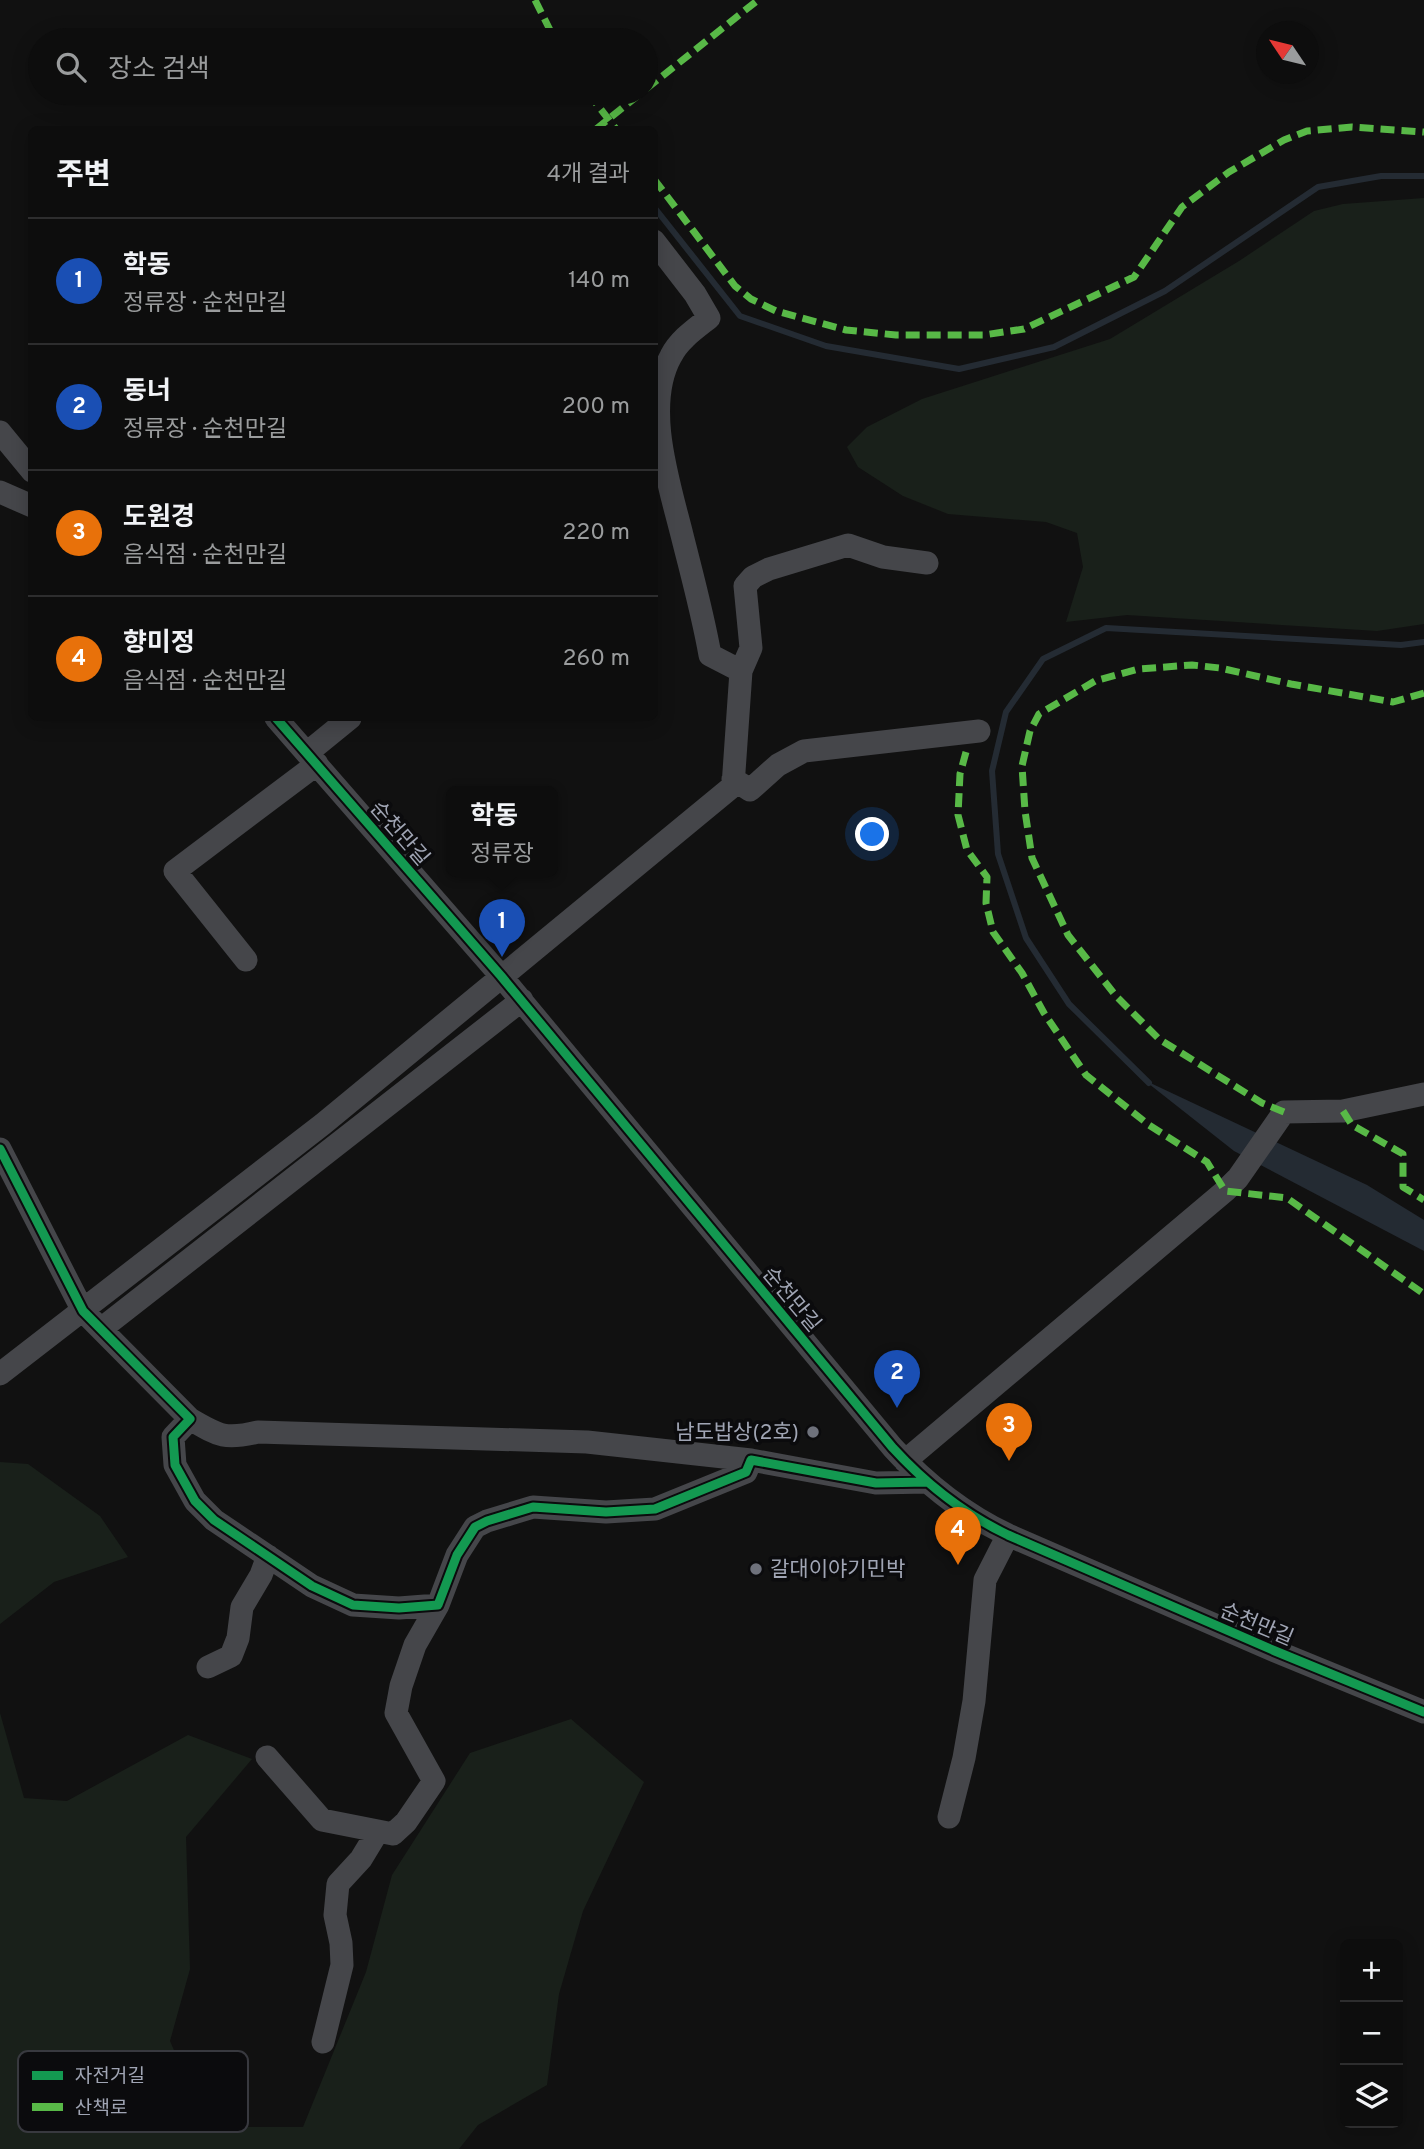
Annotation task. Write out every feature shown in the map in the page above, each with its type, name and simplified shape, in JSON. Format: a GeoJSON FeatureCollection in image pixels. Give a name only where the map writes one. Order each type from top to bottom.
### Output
{"type":"FeatureCollection","features":[{"type":"Feature","properties":{"kind":"street"},"geometry":{"type":"LineString","coordinates":[[658,246],[695,294],[709,318],[691,331],[670,356],[663,377],[660,430],[665,467],[710,655],[741,671]]}},
{"type":"Feature","properties":{"kind":"street"},"geometry":{"type":"LineString","coordinates":[[0,432],[28,466]]}},
{"type":"Feature","properties":{"kind":"street"},"geometry":{"type":"LineString","coordinates":[[0,492],[28,504]]}},
{"type":"Feature","properties":{"kind":"street"},"geometry":{"type":"LineString","coordinates":[[0,1374],[323,1124],[733,786],[741,671],[751,648],[745,586],[753,577],[769,569],[848,545],[883,557],[927,563]]}},
{"type":"Feature","properties":{"kind":"street","name":"순천만길"},"geometry":{"type":"LineString","coordinates":[[279,721],[522,1000],[905,1461],[927,1482],[968,1513],[1009,1535],[1287,1656],[1424,1712]]}},
{"type":"Feature","properties":{"kind":"street"},"geometry":{"type":"LineString","coordinates":[[246,960],[175,871],[312,758],[347,721]]}},
{"type":"Feature","properties":{"kind":"street"},"geometry":{"type":"LineString","coordinates":[[733,779],[750,790],[778,765],[804,751],[979,731]]}},
{"type":"Feature","properties":{"kind":"street"},"geometry":{"type":"LineString","coordinates":[[101,1329],[522,1000]]}},
{"type":"Feature","properties":{"kind":"street"},"geometry":{"type":"LineString","coordinates":[[905,1461],[1225,1191],[1238,1178],[1284,1112],[1343,1111],[1424,1094]]}},
{"type":"Feature","properties":{"kind":"street"},"geometry":{"type":"LineString","coordinates":[[0,1149],[83,1311],[190,1419],[213,1432],[235,1437],[258,1432],[587,1442],[751,1460],[876,1483],[927,1482]]}},
{"type":"Feature","properties":{"kind":"street"},"geometry":{"type":"LineString","coordinates":[[190,1419],[173,1437],[176,1465],[188,1491],[214,1520],[312,1586],[353,1605],[398,1608],[438,1605]]}},
{"type":"Feature","properties":{"kind":"street"},"geometry":{"type":"LineString","coordinates":[[267,1757],[322,1820],[393,1834],[407,1822],[434,1781],[396,1713],[415,1645],[438,1605],[457,1555],[475,1527],[533,1507],[606,1512],[655,1509],[746,1472],[751,1460]]}},
{"type":"Feature","properties":{"kind":"street"},"geometry":{"type":"LineString","coordinates":[[949,1817],[964,1758],[974,1701],[985,1580],[1009,1535]]}},
{"type":"Feature","properties":{"kind":"street"},"geometry":{"type":"LineString","coordinates":[[208,1667],[231,1656],[238,1638],[242,1607],[261,1575],[268,1556]]}},
{"type":"Feature","properties":{"kind":"street"},"geometry":{"type":"LineString","coordinates":[[323,2042],[342,1965],[335,1915],[338,1884],[361,1859],[379,1831]]}},
{"type":"Feature","properties":{"kind":"shaded area"},"geometry":{"type":"Polygon","coordinates":[[[1424,198],[1424,624],[1377,631],[1127,615],[1066,622],[1083,567],[1077,533],[1046,522],[948,514],[903,496],[858,467],[847,447],[867,427],[922,399],[1110,339],[1239,261],[1314,211],[1343,204],[1424,198]]]}},
{"type":"Feature","properties":{"kind":"shaded area"},"geometry":{"type":"Polygon","coordinates":[[[1144,1080],[1367,1185],[1424,1220],[1424,1251],[1234,1151],[1144,1080]]]}},
{"type":"Feature","properties":{"kind":"shaded area"},"geometry":{"type":"Polygon","coordinates":[[[0,1462],[28,1464],[100,1516],[128,1557],[54,1582],[0,1624],[0,1462]]]}},
{"type":"Feature","properties":{"kind":"shaded area"},"geometry":{"type":"Polygon","coordinates":[[[0,1713],[24,1798],[67,1801],[188,1735],[252,1759],[186,1837],[190,1969],[170,2041],[174,2051],[18,2051],[18,2132],[248,2132],[248,2127],[303,2127],[366,1972],[392,1875],[470,1753],[571,1719],[644,1782],[583,1911],[559,1994],[547,2085],[478,2125],[459,2149],[0,2149],[0,1713]]]}},
{"type":"Feature","properties":{"kind":"waterway"},"geometry":{"type":"LineString","coordinates":[[658,212],[740,316],[826,346],[959,369],[1054,347],[1165,291],[1318,187],[1381,176],[1424,176]]}},
{"type":"Feature","properties":{"kind":"waterway"},"geometry":{"type":"LineString","coordinates":[[1149,1083],[1069,1004],[1026,938],[998,854],[992,771],[1006,712],[1043,659],[1106,628],[1401,645],[1424,642]]}},
{"type":"Feature","properties":{"kind":"marked path"},"geometry":{"type":"LineString","coordinates":[[535,0],[549,28]]}},
{"type":"Feature","properties":{"kind":"marked path"},"geometry":{"type":"LineString","coordinates":[[658,79],[758,0]]}},
{"type":"Feature","properties":{"kind":"marked path"},"geometry":{"type":"LineString","coordinates":[[597,105],[614,126]]}},
{"type":"Feature","properties":{"kind":"marked path"},"geometry":{"type":"LineString","coordinates":[[600,126],[626,105]]}},
{"type":"Feature","properties":{"kind":"marked path"},"geometry":{"type":"LineString","coordinates":[[658,184],[735,286],[751,299],[776,311],[846,330],[896,335],[984,335],[1024,329],[1134,277],[1182,207],[1229,172],[1284,140],[1307,131],[1352,127],[1424,132]]}},
{"type":"Feature","properties":{"kind":"marked path"},"geometry":{"type":"LineString","coordinates":[[1284,1112],[1262,1103],[1159,1039],[1116,996],[1068,935],[1032,858],[1022,766],[1030,731],[1039,714],[1095,681],[1138,669],[1192,665],[1220,668],[1393,702],[1424,693]]}},
{"type":"Feature","properties":{"kind":"marked path"},"geometry":{"type":"LineString","coordinates":[[966,752],[960,774],[958,815],[967,850],[987,877],[986,903],[993,932],[1086,1075],[1149,1125],[1207,1162],[1225,1191],[1287,1198],[1424,1294]]}},
{"type":"Feature","properties":{"kind":"marked path"},"geometry":{"type":"LineString","coordinates":[[1343,1111],[1352,1125],[1403,1154],[1403,1187],[1424,1200]]}},
{"type":"Feature","properties":{"kind":"cycle path"},"geometry":{"type":"LineString","coordinates":[[279,721],[501,976],[893,1448],[932,1486],[976,1518],[1008,1535],[1275,1651],[1424,1712]]}},
{"type":"Feature","properties":{"kind":"cycle path"},"geometry":{"type":"LineString","coordinates":[[0,1149],[83,1311],[190,1419],[173,1437],[175,1465],[195,1501],[214,1520],[312,1586],[353,1605],[399,1608],[438,1605],[457,1555],[475,1527],[487,1521],[533,1507],[606,1512],[655,1509],[746,1472],[751,1460],[876,1483],[927,1482]]}},
{"type":"Feature","properties":{"kind":"place","name":"학동"},"geometry":{"type":"Point","coordinates":[502,957]}},
{"type":"Feature","properties":{"kind":"place","name":"동너"},"geometry":{"type":"Point","coordinates":[897,1408]}},
{"type":"Feature","properties":{"kind":"place","name":"남도밥상(2호)"},"geometry":{"type":"Point","coordinates":[813,1432]}},
{"type":"Feature","properties":{"kind":"place","name":"도원경"},"geometry":{"type":"Point","coordinates":[1009,1461]}},
{"type":"Feature","properties":{"kind":"place","name":"향미정"},"geometry":{"type":"Point","coordinates":[958,1565]}},
{"type":"Feature","properties":{"kind":"place","name":"갈대이야기민박"},"geometry":{"type":"Point","coordinates":[756,1569]}}]}
